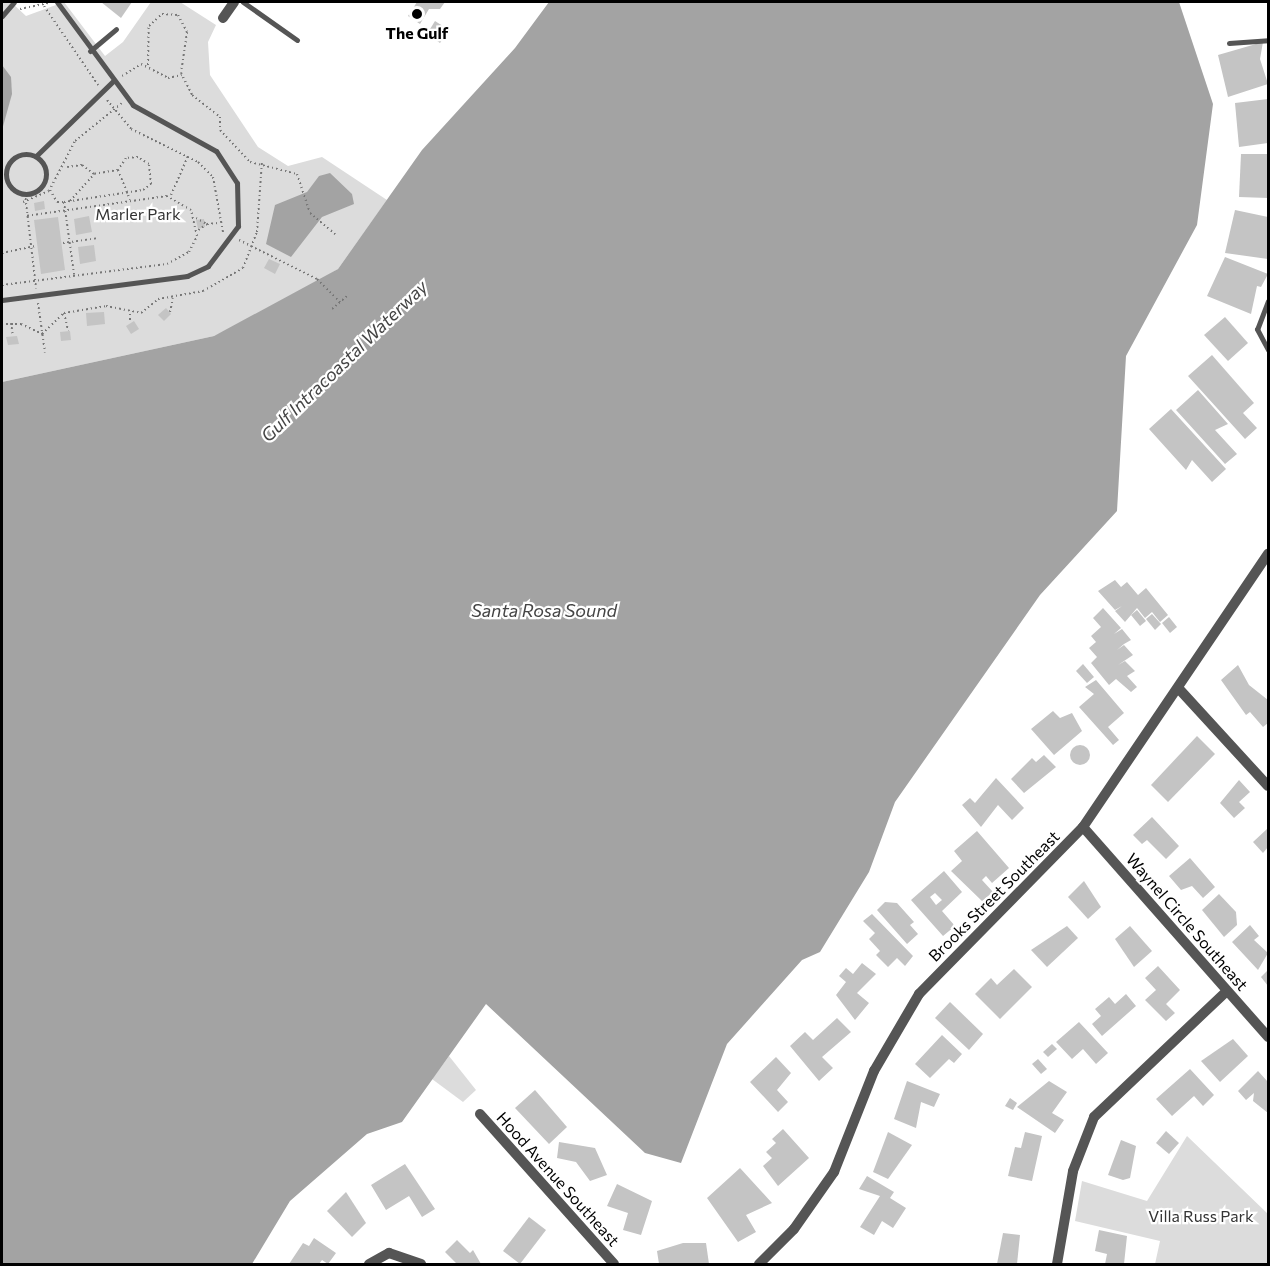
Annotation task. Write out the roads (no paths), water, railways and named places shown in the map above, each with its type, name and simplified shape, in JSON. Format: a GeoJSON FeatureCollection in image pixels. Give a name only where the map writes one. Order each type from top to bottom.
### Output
{"type":"FeatureCollection","features":[{"type":"Feature","properties":{"kind":"street"},"geometry":{"type":"LineString","coordinates":[[223,18],[234,2]]}},
{"type":"Feature","properties":{"kind":"street","name":"Brooks Street Southeast"},"geometry":{"type":"LineString","coordinates":[[759,1264],[794,1229],[834,1172],[874,1071],[919,994],[1083,827],[1180,690],[1269,554]]}},
{"type":"Feature","properties":{"kind":"street"},"geometry":{"type":"LineString","coordinates":[[1180,690],[1269,786]]}},
{"type":"Feature","properties":{"kind":"street","name":"Waynel Circle Southeast"},"geometry":{"type":"LineString","coordinates":[[1083,827],[1269,1037]]}},
{"type":"Feature","properties":{"kind":"street"},"geometry":{"type":"LineString","coordinates":[[1057,1264],[1073,1171],[1094,1117],[1227,990]]}},
{"type":"Feature","properties":{"kind":"street","name":"Hood Avenue Southeast"},"geometry":{"type":"LineString","coordinates":[[480,1114],[614,1264]]}},
{"type":"Feature","properties":{"kind":"street"},"geometry":{"type":"LineString","coordinates":[[369,1264],[389,1253],[421,1264]]}},
{"type":"Feature","properties":{"kind":"lane"},"geometry":{"type":"LineString","coordinates":[[2,16],[14,2]]}},
{"type":"Feature","properties":{"kind":"lane"},"geometry":{"type":"LineString","coordinates":[[2,300],[187,276],[208,266],[232,236],[241,202],[227,165],[216,151],[148,117],[127,98],[90,51],[57,2]]}},
{"type":"Feature","properties":{"kind":"lane"},"geometry":{"type":"LineString","coordinates":[[243,2],[297,40]]}},
{"type":"Feature","properties":{"kind":"lane"},"geometry":{"type":"LineString","coordinates":[[90,51],[116,29]]}},
{"type":"Feature","properties":{"kind":"lane"},"geometry":{"type":"LineString","coordinates":[[1229,42],[1269,40]]}},
{"type":"Feature","properties":{"kind":"lane"},"geometry":{"type":"LineString","coordinates":[[36,156],[44,164],[45,179],[40,188],[25,194],[11,186],[6,171],[15,157],[36,156],[113,81]]}},
{"type":"Feature","properties":{"kind":"lane"},"geometry":{"type":"LineString","coordinates":[[1269,301],[1257,329],[1269,350]]}},
{"type":"Feature","properties":{"kind":"water","name":"Santa Rosa Sound"},"geometry":{"type":"Polygon","coordinates":[[[549,2],[1179,2],[1213,104],[1197,225],[1126,356],[1117,511],[1040,595],[895,802],[869,872],[820,952],[802,960],[727,1044],[681,1163],[645,1153],[486,1004],[402,1122],[367,1134],[290,1201],[252,1264],[2,1264],[2,382],[214,336],[338,269],[422,150],[515,48],[549,2]]]}},
{"type":"Feature","properties":{"kind":"water"},"geometry":{"type":"Polygon","coordinates":[[[2,65],[11,77],[12,94],[2,130],[2,65]]]}},
{"type":"Feature","properties":{"kind":"water"},"geometry":{"type":"Polygon","coordinates":[[[330,173],[352,194],[354,204],[322,217],[291,257],[266,244],[275,205],[307,192],[319,176],[330,173]]]}},
{"type":"Feature","properties":{"kind":"place","name":"The Gulf"},"geometry":{"type":"Point","coordinates":[417,14]}},
{"type":"Feature","properties":{"kind":"park label","name":"Marler Park"},"geometry":{"type":"Point","coordinates":[138,214]}},
{"type":"Feature","properties":{"kind":"park label","name":"Villa Russ Park"},"geometry":{"type":"Point","coordinates":[1201,1216]}},
{"type":"Feature","properties":{"kind":"water label","name":"Gulf Intracoastal Waterway"},"geometry":{"type":"Point","coordinates":[344,361]}}]}
